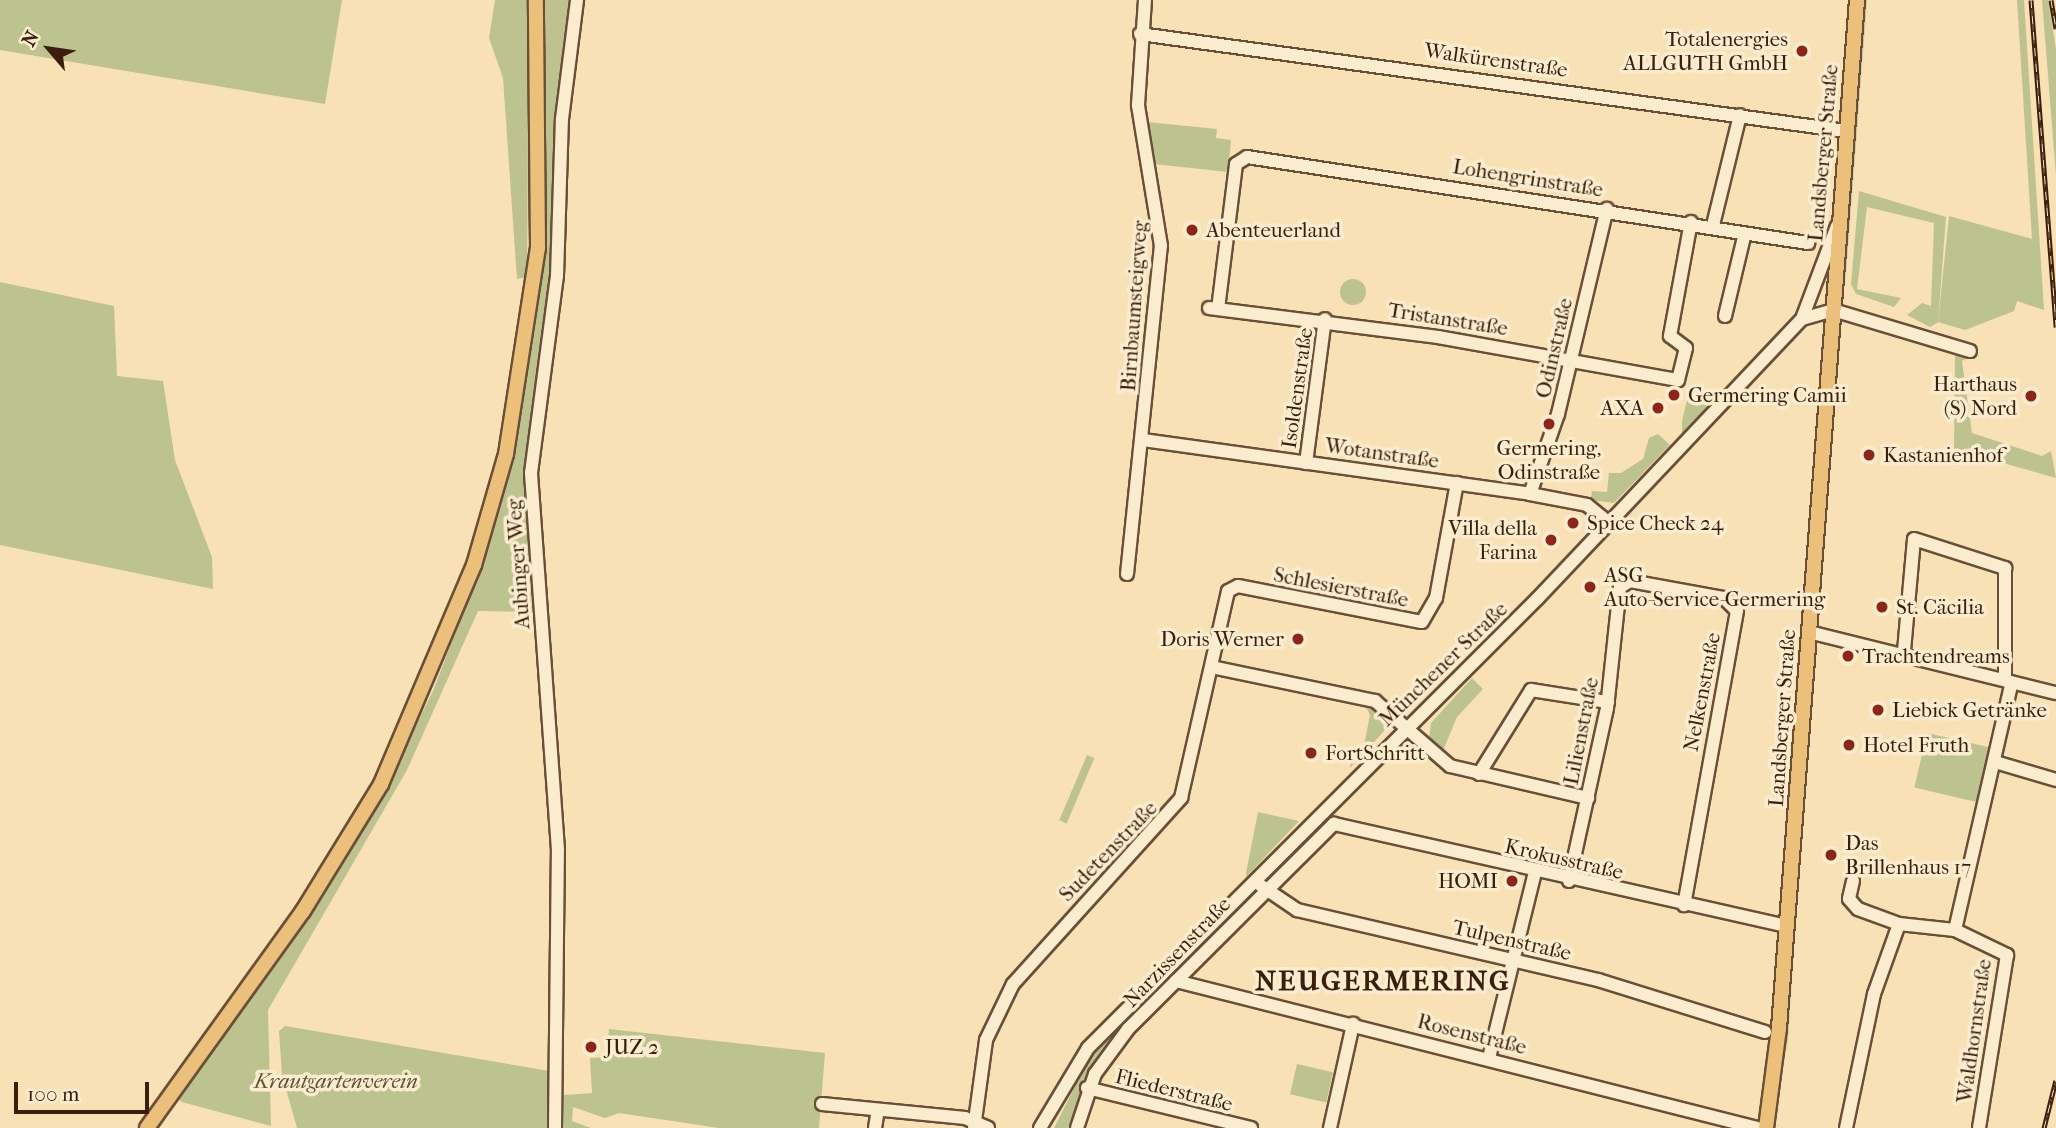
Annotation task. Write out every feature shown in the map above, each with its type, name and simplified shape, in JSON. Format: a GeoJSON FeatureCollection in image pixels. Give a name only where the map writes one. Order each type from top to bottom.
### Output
{"type":"FeatureCollection","features":[{"type":"Feature","properties":{"kind":"main road"},"geometry":{"type":"LineString","coordinates":[[147,1128],[296,922],[381,784],[474,565],[506,454],[538,248],[536,0]]}},
{"type":"Feature","properties":{"kind":"main road","name":"Landsberger Straße"},"geometry":{"type":"LineString","coordinates":[[1766,1128],[1787,926],[1857,0]]}},
{"type":"Feature","properties":{"kind":"street","name":"Aubinger Weg"},"geometry":{"type":"LineString","coordinates":[[555,1128],[558,850],[531,444],[556,276],[562,119],[577,0]]}},
{"type":"Feature","properties":{"kind":"street","name":"Birnbaumsteigweg"},"geometry":{"type":"LineString","coordinates":[[1127,574],[1143,440],[1161,227],[1138,105],[1144,0]]}},
{"type":"Feature","properties":{"kind":"street","name":"Walkürenstraße"},"geometry":{"type":"LineString","coordinates":[[1140,34],[1846,131]]}},
{"type":"Feature","properties":{"kind":"street"},"geometry":{"type":"LineString","coordinates":[[1713,225],[1741,115]]}},
{"type":"Feature","properties":{"kind":"street","name":"Lohengrinstraße"},"geometry":{"type":"LineString","coordinates":[[1214,308],[1240,158],[1607,209],[1808,243]]}},
{"type":"Feature","properties":{"kind":"street","name":"Odinstraße"},"geometry":{"type":"LineString","coordinates":[[1530,494],[1570,361],[1607,209]]}},
{"type":"Feature","properties":{"kind":"street","name":"Tristanstraße"},"geometry":{"type":"LineString","coordinates":[[1214,308],[1325,319],[1678,380],[1686,348],[1670,336],[1691,222]]}},
{"type":"Feature","properties":{"kind":"street"},"geometry":{"type":"LineString","coordinates":[[1802,319],[1838,226]]}},
{"type":"Feature","properties":{"kind":"street"},"geometry":{"type":"LineString","coordinates":[[1725,316],[1745,233]]}},
{"type":"Feature","properties":{"kind":"street"},"geometry":{"type":"LineString","coordinates":[[1802,319],[1833,310],[1970,351]]}},
{"type":"Feature","properties":{"kind":"street","name":"Isoldenstraße"},"geometry":{"type":"LineString","coordinates":[[1306,463],[1325,319]]}},
{"type":"Feature","properties":{"kind":"street","name":"Münchener Straße"},"geometry":{"type":"LineString","coordinates":[[1040,1128],[1088,1048],[1609,523],[1802,319]]}},
{"type":"Feature","properties":{"kind":"street","name":"Wotanstraße"},"geometry":{"type":"LineString","coordinates":[[1143,440],[1530,494],[1587,505],[1609,523]]}},
{"type":"Feature","properties":{"kind":"street","name":"Schlesierstraße"},"geometry":{"type":"LineString","coordinates":[[1232,587],[1422,622],[1436,598],[1457,483]]}},
{"type":"Feature","properties":{"kind":"street"},"geometry":{"type":"LineString","coordinates":[[1904,651],[1914,539],[2006,568],[2008,679],[1994,762],[1955,930]]}},
{"type":"Feature","properties":{"kind":"street","name":"Nelkenstraße"},"geometry":{"type":"LineString","coordinates":[[1620,587],[1630,581],[1724,598],[1737,611],[1684,905]]}},
{"type":"Feature","properties":{"kind":"street","name":"Sudetenstraße"},"geometry":{"type":"LineString","coordinates":[[974,1125],[986,1040],[1013,984],[1181,798],[1232,587]]}},
{"type":"Feature","properties":{"kind":"street","name":"Lilienstraße"},"geometry":{"type":"LineString","coordinates":[[1569,881],[1608,702],[1620,587]]}},
{"type":"Feature","properties":{"kind":"street"},"geometry":{"type":"LineString","coordinates":[[1809,632],[1904,651],[2056,693]]}},
{"type":"Feature","properties":{"kind":"street"},"geometry":{"type":"LineString","coordinates":[[1212,667],[1375,701],[1440,761],[1479,774],[1588,798]]}},
{"type":"Feature","properties":{"kind":"street"},"geometry":{"type":"LineString","coordinates":[[1479,774],[1531,690],[1608,702]]}},
{"type":"Feature","properties":{"kind":"street"},"geometry":{"type":"LineString","coordinates":[[1994,762],[2056,780]]}},
{"type":"Feature","properties":{"kind":"street","name":"Krokusstraße"},"geometry":{"type":"LineString","coordinates":[[1334,824],[1569,881],[1787,926]]}},
{"type":"Feature","properties":{"kind":"street","name":"Narzissenstraße"},"geometry":{"type":"LineString","coordinates":[[1077,1128],[1087,1088],[1128,1029],[1334,824]]}},
{"type":"Feature","properties":{"kind":"street"},"geometry":{"type":"LineString","coordinates":[[1489,1058],[1535,872]]}},
{"type":"Feature","properties":{"kind":"street","name":"Tulpenstraße"},"geometry":{"type":"LineString","coordinates":[[1255,880],[1265,890],[1297,910],[1639,991],[1765,1031]]}},
{"type":"Feature","properties":{"kind":"street","name":"Waldhornstraße"},"geometry":{"type":"LineString","coordinates":[[1853,881],[1853,905],[1899,924],[1955,930],[2007,955],[1979,1128]]}},
{"type":"Feature","properties":{"kind":"street"},"geometry":{"type":"LineString","coordinates":[[1846,1128],[1874,991],[1899,924]]}},
{"type":"Feature","properties":{"kind":"street","name":"Rosenstraße"},"geometry":{"type":"LineString","coordinates":[[1176,982],[1489,1058],[1757,1128]]}},
{"type":"Feature","properties":{"kind":"street"},"geometry":{"type":"LineString","coordinates":[[1330,1128],[1353,1024]]}},
{"type":"Feature","properties":{"kind":"street","name":"Fliederstraße"},"geometry":{"type":"LineString","coordinates":[[1087,1088],[1251,1128]]}},
{"type":"Feature","properties":{"kind":"street"},"geometry":{"type":"LineString","coordinates":[[822,1104],[988,1128]]}},
{"type":"Feature","properties":{"kind":"street"},"geometry":{"type":"LineString","coordinates":[[875,1128],[878,1110]]}},
{"type":"Feature","properties":{"kind":"green space"},"geometry":{"type":"Polygon","coordinates":[[[0,0],[342,0],[325,104],[0,50],[0,0]]]}},
{"type":"Feature","properties":{"kind":"green space"},"geometry":{"type":"Polygon","coordinates":[[[495,0],[529,0],[527,277],[517,279],[503,78],[489,38],[495,0]]]}},
{"type":"Feature","properties":{"kind":"green space"},"geometry":{"type":"Polygon","coordinates":[[[538,0],[571,0],[557,102],[549,307],[527,460],[535,612],[478,611],[407,770],[268,1010],[271,1126],[182,1102],[176,1097],[372,813],[433,691],[489,536],[542,224],[538,0]]]}},
{"type":"Feature","properties":{"kind":"green space"},"geometry":{"type":"Polygon","coordinates":[[[1863,0],[1867,0],[1845,286],[1842,286],[1863,0]]]}},
{"type":"Feature","properties":{"kind":"green space"},"geometry":{"type":"Polygon","coordinates":[[[2017,0],[2024,0],[2044,310],[2017,301],[2014,311],[1965,330],[1938,322],[1949,216],[2032,239],[2017,0]]]}},
{"type":"Feature","properties":{"kind":"green space"},"geometry":{"type":"Polygon","coordinates":[[[2042,0],[2048,0],[2056,49],[2056,176],[2042,0]]]}},
{"type":"Feature","properties":{"kind":"green space"},"geometry":{"type":"Polygon","coordinates":[[[1147,122],[1217,129],[1216,138],[1231,140],[1228,172],[1154,164],[1147,122]]]}},
{"type":"Feature","properties":{"kind":"green space"},"geometry":{"type":"Polygon","coordinates":[[[1859,191],[1946,217],[1938,322],[1930,327],[1907,315],[1922,303],[1931,306],[1934,223],[1867,207],[1857,289],[1901,298],[1894,307],[1856,294],[1851,284],[1859,191]]]}},
{"type":"Feature","properties":{"kind":"green space"},"geometry":{"type":"Polygon","coordinates":[[[1353,279],[1362,283],[1366,292],[1362,301],[1353,305],[1344,301],[1340,292],[1344,283],[1353,279]]]}},
{"type":"Feature","properties":{"kind":"green space"},"geometry":{"type":"Polygon","coordinates":[[[0,282],[114,306],[117,376],[163,381],[175,460],[212,557],[213,589],[0,545],[0,282]]]}},
{"type":"Feature","properties":{"kind":"green space"},"geometry":{"type":"Polygon","coordinates":[[[1960,352],[1968,358],[1962,361],[1972,433],[2042,456],[2051,451],[2056,478],[1954,449],[1955,355],[1960,352]]]}},
{"type":"Feature","properties":{"kind":"green space"},"geometry":{"type":"Polygon","coordinates":[[[1687,400],[1708,406],[1682,436],[1682,421],[1687,400]]]}},
{"type":"Feature","properties":{"kind":"green space"},"geometry":{"type":"Polygon","coordinates":[[[1658,434],[1670,445],[1614,503],[1591,500],[1592,491],[1607,492],[1609,473],[1621,473],[1643,459],[1649,438],[1658,434]]]}},
{"type":"Feature","properties":{"kind":"green space"},"geometry":{"type":"Polygon","coordinates":[[[1472,678],[1483,689],[1457,717],[1442,753],[1429,739],[1431,723],[1472,678]]]}},
{"type":"Feature","properties":{"kind":"green space"},"geometry":{"type":"Polygon","coordinates":[[[1366,707],[1380,713],[1386,729],[1362,755],[1370,715],[1366,707]]]}},
{"type":"Feature","properties":{"kind":"green space"},"geometry":{"type":"Polygon","coordinates":[[[1927,733],[1992,748],[1980,803],[1914,788],[1927,733]]]}},
{"type":"Feature","properties":{"kind":"green space"},"geometry":{"type":"Polygon","coordinates":[[[1352,753],[1362,755],[1350,768],[1352,753]]]}},
{"type":"Feature","properties":{"kind":"green space"},"geometry":{"type":"Polygon","coordinates":[[[1087,755],[1094,758],[1067,823],[1059,820],[1087,755]]]}},
{"type":"Feature","properties":{"kind":"green space"},"geometry":{"type":"Polygon","coordinates":[[[1258,812],[1299,821],[1246,877],[1246,873],[1258,812]]]}},
{"type":"Feature","properties":{"kind":"green space"},"geometry":{"type":"Polygon","coordinates":[[[1257,890],[1134,1013],[1081,1097],[1075,1128],[1054,1128],[1091,1055],[1257,890]]]}},
{"type":"Feature","properties":{"kind":"green space"},"geometry":{"type":"Polygon","coordinates":[[[1795,932],[1788,1039],[1772,1128],[1793,935],[1795,932]]]}},
{"type":"Feature","properties":{"kind":"green space","name":"Krautgartenverein"},"geometry":{"type":"Polygon","coordinates":[[[285,1026],[555,1072],[552,1128],[297,1128],[282,1075],[279,1031],[285,1026]]]}},
{"type":"Feature","properties":{"kind":"green space"},"geometry":{"type":"Polygon","coordinates":[[[609,1029],[825,1053],[819,1128],[719,1128],[619,1113],[605,1118],[573,1107],[572,1121],[591,1128],[562,1128],[564,1095],[592,1093],[590,1058],[607,1057],[609,1029]]]}},
{"type":"Feature","properties":{"kind":"green space"},"geometry":{"type":"Polygon","coordinates":[[[1297,1064],[1333,1072],[1326,1103],[1290,1094],[1297,1064]]]}},
{"type":"Feature","properties":{"kind":"railway"},"geometry":{"type":"LineString","coordinates":[[2031,0],[2056,327]]}},
{"type":"Feature","properties":{"kind":"railway"},"geometry":{"type":"LineString","coordinates":[[2051,0],[2056,29]]}},
{"type":"Feature","properties":{"kind":"railway"},"geometry":{"type":"LineString","coordinates":[[2044,1128],[2056,1080]]}},
{"type":"Feature","properties":{"kind":"place","name":"Totalenergies ALLGUTH GmbH"},"geometry":{"type":"Point","coordinates":[1802,51]}},
{"type":"Feature","properties":{"kind":"place","name":"Abenteuerland"},"geometry":{"type":"Point","coordinates":[1192,230]}},
{"type":"Feature","properties":{"kind":"place","name":"Germering Camii"},"geometry":{"type":"Point","coordinates":[1674,395]}},
{"type":"Feature","properties":{"kind":"place","name":"Harthaus (S) Nord"},"geometry":{"type":"Point","coordinates":[2031,396]}},
{"type":"Feature","properties":{"kind":"place","name":"AXA"},"geometry":{"type":"Point","coordinates":[1658,408]}},
{"type":"Feature","properties":{"kind":"place","name":"Germering, Odinstraße"},"geometry":{"type":"Point","coordinates":[1549,424]}},
{"type":"Feature","properties":{"kind":"place","name":"Kastanienhof"},"geometry":{"type":"Point","coordinates":[1869,455]}},
{"type":"Feature","properties":{"kind":"place","name":"Spice Check 24"},"geometry":{"type":"Point","coordinates":[1573,523]}},
{"type":"Feature","properties":{"kind":"place","name":"Villa della Farina"},"geometry":{"type":"Point","coordinates":[1551,540]}},
{"type":"Feature","properties":{"kind":"place","name":"ASG Auto-Service-Germering"},"geometry":{"type":"Point","coordinates":[1590,587]}},
{"type":"Feature","properties":{"kind":"place","name":"St. Cäcilia"},"geometry":{"type":"Point","coordinates":[1882,607]}},
{"type":"Feature","properties":{"kind":"place","name":"Doris Werner"},"geometry":{"type":"Point","coordinates":[1298,639]}},
{"type":"Feature","properties":{"kind":"place","name":"Trachtendreams"},"geometry":{"type":"Point","coordinates":[1848,656]}},
{"type":"Feature","properties":{"kind":"place","name":"Liebick Getränke"},"geometry":{"type":"Point","coordinates":[1878,710]}},
{"type":"Feature","properties":{"kind":"place","name":"Hotel Fruth"},"geometry":{"type":"Point","coordinates":[1849,745]}},
{"type":"Feature","properties":{"kind":"place","name":"FortSchritt"},"geometry":{"type":"Point","coordinates":[1311,753]}},
{"type":"Feature","properties":{"kind":"place","name":"Das Brillenhaus 17"},"geometry":{"type":"Point","coordinates":[1831,855]}},
{"type":"Feature","properties":{"kind":"place","name":"HOMI"},"geometry":{"type":"Point","coordinates":[1512,881]}},
{"type":"Feature","properties":{"kind":"place","name":"JUZ 2"},"geometry":{"type":"Point","coordinates":[591,1047]}},
{"type":"Feature","properties":{"kind":"district","name":"NEUGERMERING"},"geometry":{"type":"Point","coordinates":[1383,981]}}]}
